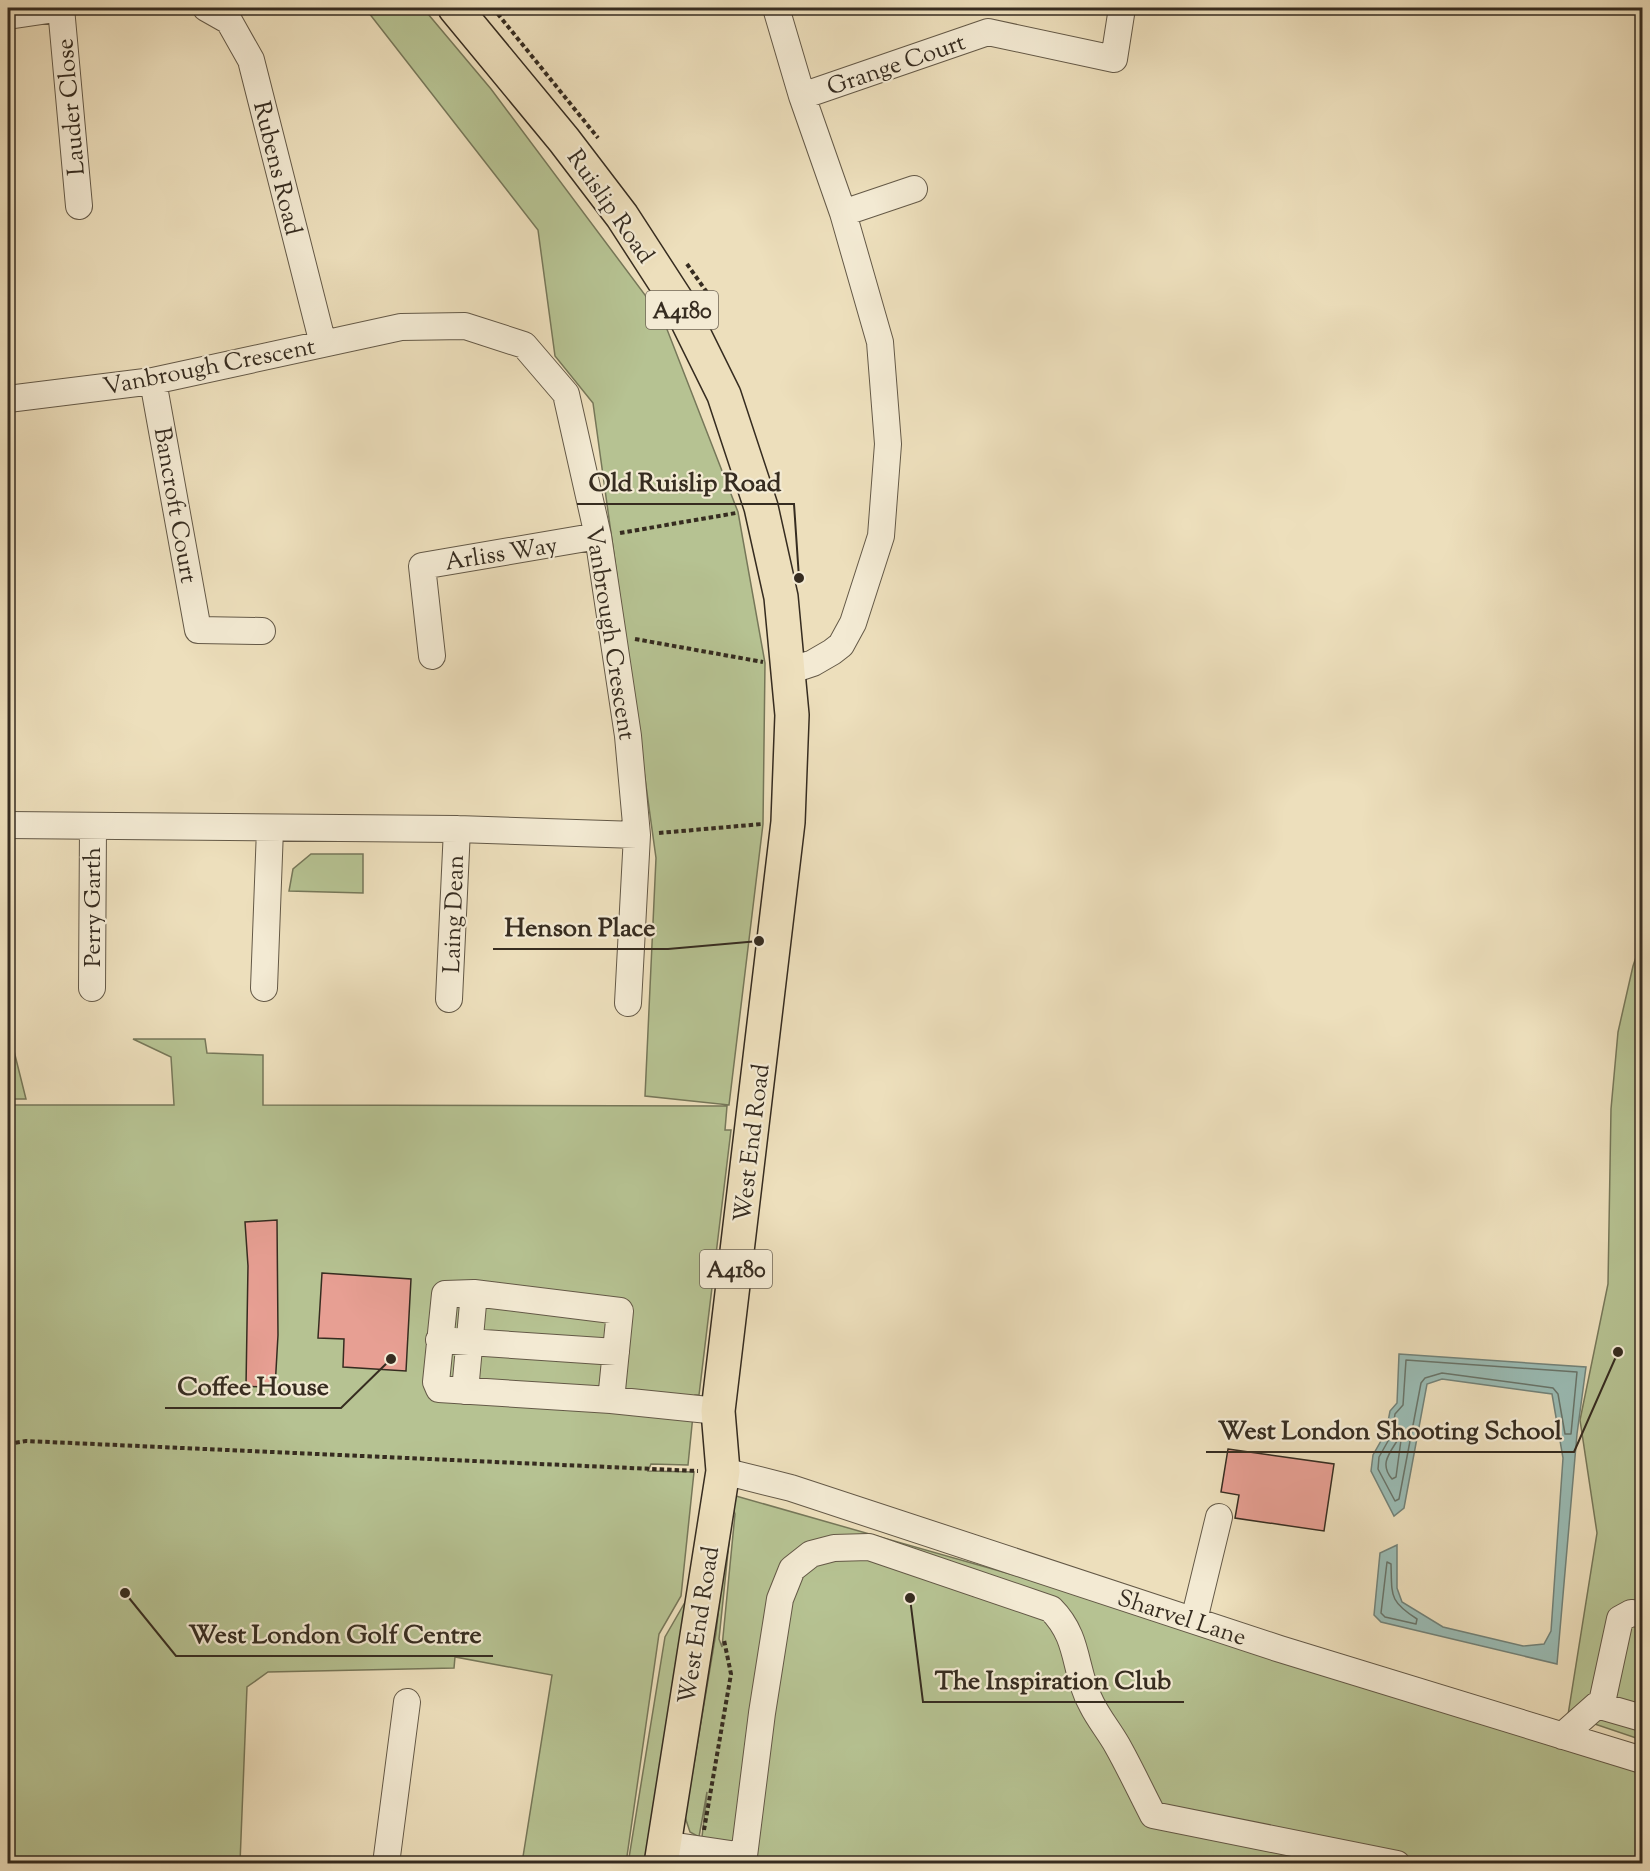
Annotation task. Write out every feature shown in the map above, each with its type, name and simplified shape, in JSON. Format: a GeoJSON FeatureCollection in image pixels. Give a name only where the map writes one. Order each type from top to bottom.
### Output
{"type":"FeatureCollection","features":[{"type":"Feature","properties":{"kind":"main road","name":"Ruislip Road"},"geometry":{"type":"LineString","coordinates":[[455,8],[564,140],[622,216],[684,315],[724,395],[761,507],[781,597],[779,667]]}},
{"type":"Feature","properties":{"kind":"main road","name":"West End Road"},"geometry":{"type":"LineString","coordinates":[[662,1854],[723,1471],[718,1411],[788,822],[792,715],[779,667]]}},
{"type":"Feature","properties":{"kind":"street"},"geometry":{"type":"LineString","coordinates":[[8,16],[62,8]]}},
{"type":"Feature","properties":{"kind":"street","name":"Lauder Close"},"geometry":{"type":"LineString","coordinates":[[62,8],[79,206]]}},
{"type":"Feature","properties":{"kind":"street","name":"Rubens Road"},"geometry":{"type":"LineString","coordinates":[[206,8],[229,21],[251,60],[323,345]]}},
{"type":"Feature","properties":{"kind":"street"},"geometry":{"type":"LineString","coordinates":[[776,8],[802,96],[843,213],[880,342],[888,444],[881,536],[848,635],[832,652],[813,663],[779,667]]}},
{"type":"Feature","properties":{"kind":"street","name":"Grange Court"},"geometry":{"type":"LineString","coordinates":[[802,96],[988,32],[1114,59],[1122,8]]}},
{"type":"Feature","properties":{"kind":"street"},"geometry":{"type":"LineString","coordinates":[[843,213],[914,189]]}},
{"type":"Feature","properties":{"kind":"street","name":"Vanbrough Crescent"},"geometry":{"type":"LineString","coordinates":[[8,399],[153,381],[400,327],[465,326],[524,345],[566,394],[598,536],[628,736],[637,835],[628,1003]]}},
{"type":"Feature","properties":{"kind":"street","name":"Bancroft Court"},"geometry":{"type":"LineString","coordinates":[[153,381],[198,630],[262,631]]}},
{"type":"Feature","properties":{"kind":"street","name":"Arliss Way"},"geometry":{"type":"LineString","coordinates":[[432,656],[422,566],[598,536]]}},
{"type":"Feature","properties":{"kind":"street"},"geometry":{"type":"LineString","coordinates":[[8,825],[457,829],[637,835]]}},
{"type":"Feature","properties":{"kind":"street","name":"Perry Garth"},"geometry":{"type":"LineString","coordinates":[[92,988],[93,827]]}},
{"type":"Feature","properties":{"kind":"street"},"geometry":{"type":"LineString","coordinates":[[264,988],[270,829]]}},
{"type":"Feature","properties":{"kind":"street","name":"Laing Dean"},"geometry":{"type":"LineString","coordinates":[[449,999],[457,829]]}},
{"type":"Feature","properties":{"kind":"street"},"geometry":{"type":"LineString","coordinates":[[611,1400],[620,1311],[474,1293],[445,1294],[436,1382],[439,1389],[611,1400],[718,1411]]}},
{"type":"Feature","properties":{"kind":"street"},"geometry":{"type":"LineString","coordinates":[[465,1391],[474,1293]]}},
{"type":"Feature","properties":{"kind":"street"},"geometry":{"type":"LineString","coordinates":[[439,1340],[616,1352]]}},
{"type":"Feature","properties":{"kind":"street","name":"Sharvel Lane"},"geometry":{"type":"LineString","coordinates":[[723,1471],[791,1488],[1194,1620],[1642,1760]]}},
{"type":"Feature","properties":{"kind":"street"},"geometry":{"type":"LineString","coordinates":[[1194,1620],[1219,1517]]}},
{"type":"Feature","properties":{"kind":"street"},"geometry":{"type":"LineString","coordinates":[[662,1854],[746,1860],[762,1713],[780,1599],[792,1569],[811,1554],[834,1548],[869,1547],[1051,1609],[1065,1622],[1075,1646],[1083,1685],[1092,1705],[1117,1744],[1153,1815],[1397,1863]]}},
{"type":"Feature","properties":{"kind":"street"},"geometry":{"type":"LineString","coordinates":[[1601,1707],[1620,1619],[1631,1613],[1642,1614]]}},
{"type":"Feature","properties":{"kind":"street"},"geometry":{"type":"LineString","coordinates":[[386,1863],[407,1702]]}},
{"type":"Feature","properties":{"kind":"street"},"geometry":{"type":"LineString","coordinates":[[1562,1736],[1597,1705],[1642,1718]]}},
{"type":"Feature","properties":{"kind":"path"},"geometry":{"type":"LineString","coordinates":[[598,536],[741,512]]}},
{"type":"Feature","properties":{"kind":"path"},"geometry":{"type":"LineString","coordinates":[[613,635],[779,667]]}},
{"type":"Feature","properties":{"kind":"path"},"geometry":{"type":"LineString","coordinates":[[637,835],[768,824]]}},
{"type":"Feature","properties":{"kind":"path"},"geometry":{"type":"LineString","coordinates":[[8,1444],[27,1441],[723,1471]]}},
{"type":"Feature","properties":{"kind":"path"},"geometry":{"type":"LineString","coordinates":[[703,1835],[731,1674],[722,1630]]}},
{"type":"Feature","properties":{"kind":"green space"},"geometry":{"type":"Polygon","coordinates":[[[365,8],[423,8],[491,89],[663,319],[738,512],[765,663],[763,824],[729,1105],[645,1096],[656,858],[593,403],[555,356],[538,230],[365,8]]]}},
{"type":"Feature","properties":{"kind":"green space"},"geometry":{"type":"Polygon","coordinates":[[[311,854],[363,854],[363,893],[289,891],[293,869],[311,854]]]}},
{"type":"Feature","properties":{"kind":"green space"},"geometry":{"type":"Polygon","coordinates":[[[1642,940],[1642,1740],[1568,1715],[1597,1533],[1580,1420],[1608,1284],[1611,1109],[1618,1032],[1633,966],[1642,940]]]}},
{"type":"Feature","properties":{"kind":"green space"},"geometry":{"type":"Polygon","coordinates":[[[8,1027],[26,1099],[8,1099],[8,1027]]]}},
{"type":"Feature","properties":{"kind":"green space"},"geometry":{"type":"Polygon","coordinates":[[[133,1039],[205,1039],[207,1053],[263,1055],[263,1105],[727,1106],[725,1130],[731,1130],[699,1395],[695,1395],[688,1465],[651,1464],[648,1471],[694,1472],[681,1596],[659,1634],[626,1863],[522,1863],[552,1675],[455,1657],[454,1668],[268,1672],[247,1687],[240,1863],[8,1864],[8,1105],[174,1105],[171,1057],[133,1039]]]}},
{"type":"Feature","properties":{"kind":"green space"},"geometry":{"type":"Polygon","coordinates":[[[729,1494],[1389,1682],[1642,1761],[1642,1863],[699,1864],[707,1792],[699,1837],[690,1832],[685,1817],[716,1633],[729,1516],[732,1514],[719,1639],[722,1647],[735,1514],[729,1494]]]}},
{"type":"Feature","properties":{"kind":"green space"},"geometry":{"type":"Polygon","coordinates":[[[688,1597],[650,1863],[628,1864],[665,1637],[688,1597]]]}},
{"type":"Feature","properties":{"kind":"water"},"geometry":{"type":"Polygon","coordinates":[[[1399,1354],[1586,1367],[1577,1434],[1557,1664],[1381,1622],[1374,1615],[1380,1553],[1397,1545],[1397,1588],[1402,1602],[1443,1627],[1523,1646],[1544,1644],[1551,1631],[1563,1458],[1552,1394],[1442,1379],[1427,1384],[1404,1508],[1394,1516],[1371,1471],[1373,1455],[1386,1432],[1390,1411],[1397,1403],[1399,1354]]]}},
{"type":"Feature","properties":{"kind":"building"},"geometry":{"type":"Polygon","coordinates":[[[277,1220],[278,1335],[275,1388],[246,1386],[248,1266],[245,1222],[277,1220]]]}},
{"type":"Feature","properties":{"kind":"building"},"geometry":{"type":"Polygon","coordinates":[[[322,1273],[411,1279],[406,1371],[343,1367],[344,1339],[318,1338],[322,1273]]]}},
{"type":"Feature","properties":{"kind":"building"},"geometry":{"type":"Polygon","coordinates":[[[1228,1449],[1334,1464],[1324,1531],[1235,1518],[1239,1495],[1221,1492],[1228,1449]]]}},
{"type":"Feature","properties":{"kind":"place","name":"Old Ruislip Road"},"geometry":{"type":"Point","coordinates":[799,578]}},
{"type":"Feature","properties":{"kind":"place","name":"Henson Place"},"geometry":{"type":"Point","coordinates":[759,941]}},
{"type":"Feature","properties":{"kind":"place","name":"West London Shooting School"},"geometry":{"type":"Point","coordinates":[1618,1352]}},
{"type":"Feature","properties":{"kind":"place","name":"Coffee House"},"geometry":{"type":"Point","coordinates":[391,1359]}},
{"type":"Feature","properties":{"kind":"place","name":"West London Golf Centre"},"geometry":{"type":"Point","coordinates":[125,1593]}},
{"type":"Feature","properties":{"kind":"place","name":"The Inspiration Club"},"geometry":{"type":"Point","coordinates":[910,1598]}}]}
